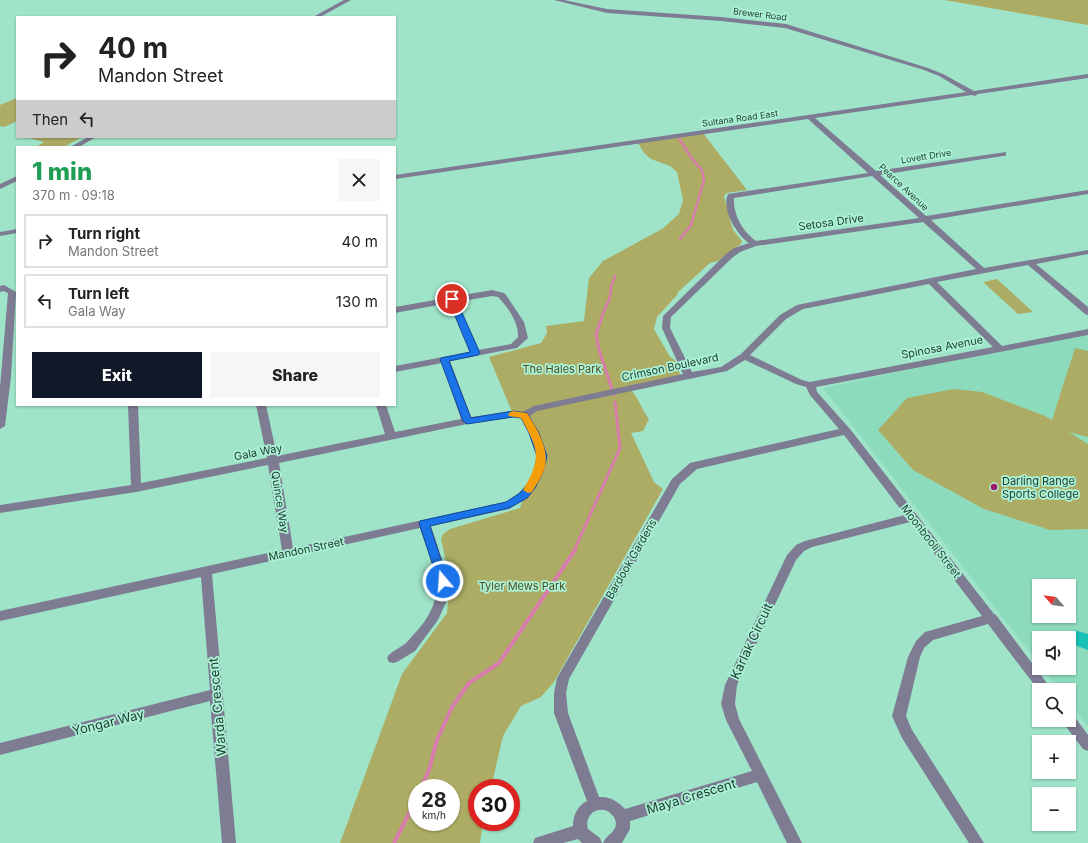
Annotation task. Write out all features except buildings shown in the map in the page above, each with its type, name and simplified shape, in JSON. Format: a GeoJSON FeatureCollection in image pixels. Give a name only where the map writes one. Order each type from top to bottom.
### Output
{"type":"FeatureCollection","features":[{"type":"Feature","properties":{"kind":"street"},"geometry":{"type":"LineString","coordinates":[[318,16],[348,0]]}},
{"type":"Feature","properties":{"kind":"street","name":"Brewer Road"},"geometry":{"type":"LineString","coordinates":[[557,0],[606,11],[721,19],[786,26],[926,69],[941,75],[975,94]]}},
{"type":"Feature","properties":{"kind":"street","name":"Sultana Road East"},"geometry":{"type":"LineString","coordinates":[[396,177],[811,118],[1088,76]]}},
{"type":"Feature","properties":{"kind":"street","name":"Pearce Avenue"},"geometry":{"type":"LineString","coordinates":[[811,118],[876,174],[982,270]]}},
{"type":"Feature","properties":{"kind":"street"},"geometry":{"type":"LineString","coordinates":[[76,146],[91,138]]}},
{"type":"Feature","properties":{"kind":"street","name":"Lovett Drive"},"geometry":{"type":"LineString","coordinates":[[755,244],[742,236],[738,231],[730,200],[731,196],[1003,154]]}},
{"type":"Feature","properties":{"kind":"street"},"geometry":{"type":"LineString","coordinates":[[0,187],[16,179]]}},
{"type":"Feature","properties":{"kind":"street","name":"Setosa Drive"},"geometry":{"type":"LineString","coordinates":[[689,376],[666,328],[667,316],[737,250],[755,244],[924,219],[1088,192]]}},
{"type":"Feature","properties":{"kind":"street"},"geometry":{"type":"LineString","coordinates":[[0,234],[16,231]]}},
{"type":"Feature","properties":{"kind":"street"},"geometry":{"type":"LineString","coordinates":[[982,270],[1088,252]]}},
{"type":"Feature","properties":{"kind":"street"},"geometry":{"type":"LineString","coordinates":[[1029,262],[1088,312]]}},
{"type":"Feature","properties":{"kind":"street","name":"Crimson Boulevard"},"geometry":{"type":"LineString","coordinates":[[522,414],[534,409],[614,391],[724,369],[744,356],[776,323],[790,312],[813,304],[874,293],[982,270]]}},
{"type":"Feature","properties":{"kind":"street"},"geometry":{"type":"LineString","coordinates":[[931,281],[999,348]]}},
{"type":"Feature","properties":{"kind":"street"},"geometry":{"type":"LineString","coordinates":[[0,289],[4,288],[12,292],[6,377],[0,426]]}},
{"type":"Feature","properties":{"kind":"street"},"geometry":{"type":"LineString","coordinates":[[396,310],[488,293],[501,295],[524,333],[523,338],[518,343],[507,347],[396,369]]}},
{"type":"Feature","properties":{"kind":"street"},"geometry":{"type":"LineString","coordinates":[[452,299],[475,353]]}},
{"type":"Feature","properties":{"kind":"street","name":"Spinosa Avenue"},"geometry":{"type":"LineString","coordinates":[[812,389],[999,348],[1088,332]]}},
{"type":"Feature","properties":{"kind":"street"},"geometry":{"type":"LineString","coordinates":[[744,356],[812,389]]}},
{"type":"Feature","properties":{"kind":"street"},"geometry":{"type":"LineString","coordinates":[[444,359],[467,421]]}},
{"type":"Feature","properties":{"kind":"street"},"geometry":{"type":"LineString","coordinates":[[6,377],[16,375]]}},
{"type":"Feature","properties":{"kind":"street","name":"Moonbooli Street"},"geometry":{"type":"LineString","coordinates":[[812,389],[992,618],[1041,683]]}},
{"type":"Feature","properties":{"kind":"street"},"geometry":{"type":"LineString","coordinates":[[133,406],[136,488]]}},
{"type":"Feature","properties":{"kind":"street","name":"Quince Way"},"geometry":{"type":"LineString","coordinates":[[261,406],[273,461],[288,553]]}},
{"type":"Feature","properties":{"kind":"street"},"geometry":{"type":"LineString","coordinates":[[381,406],[391,437]]}},
{"type":"Feature","properties":{"kind":"street","name":"Gala Way"},"geometry":{"type":"LineString","coordinates":[[0,509],[136,488],[467,421],[522,414]]}},
{"type":"Feature","properties":{"kind":"street","name":"Mandon Street"},"geometry":{"type":"LineString","coordinates":[[0,616],[509,505],[524,496],[532,485],[539,472],[542,456],[534,433],[522,414]]}},
{"type":"Feature","properties":{"kind":"street","name":"Bardook Gardens"},"geometry":{"type":"LineString","coordinates":[[596,804],[592,797],[561,713],[560,693],[563,678],[676,482],[694,466],[846,431]]}},
{"type":"Feature","properties":{"kind":"street","name":"Karlak Circuit"},"geometry":{"type":"LineString","coordinates":[[795,843],[729,710],[731,685],[791,558],[800,548],[809,544],[912,517]]}},
{"type":"Feature","properties":{"kind":"street"},"geometry":{"type":"LineString","coordinates":[[394,658],[411,647],[434,617],[442,598],[443,581],[424,523]]}},
{"type":"Feature","properties":{"kind":"street","name":"Warda Crescent"},"geometry":{"type":"LineString","coordinates":[[206,571],[229,843]]}},
{"type":"Feature","properties":{"kind":"street"},"geometry":{"type":"LineString","coordinates":[[977,843],[908,734],[899,716],[914,657],[920,645],[929,636],[992,618]]}},
{"type":"Feature","properties":{"kind":"street","name":"Yongar Way"},"geometry":{"type":"LineString","coordinates":[[0,749],[216,694]]}},
{"type":"Feature","properties":{"kind":"street"},"geometry":{"type":"LineString","coordinates":[[1074,727],[1088,745]]}},
{"type":"Feature","properties":{"kind":"street","name":"Maya Crescent"},"geometry":{"type":"LineString","coordinates":[[622,817],[760,775]]}},
{"type":"Feature","properties":{"kind":"street"},"geometry":{"type":"LineString","coordinates":[[595,843],[589,840],[581,831],[580,824],[584,811],[590,806],[596,804],[609,804],[614,807],[622,817],[624,823],[620,836],[610,843]]}},
{"type":"Feature","properties":{"kind":"street"},"geometry":{"type":"LineString","coordinates":[[540,843],[581,831]]}},
{"type":"Feature","properties":{"kind":"shaded area","name":"Darling Range Sports College"},"geometry":{"type":"Polygon","coordinates":[[[1088,332],[1088,727],[1076,711],[1076,683],[1054,683],[1047,675],[1076,675],[1076,631],[1032,631],[1032,655],[823,388],[1088,332]]]}},
{"type":"Feature","properties":{"kind":"green space"},"geometry":{"type":"Polygon","coordinates":[[[944,0],[1088,0],[1088,25],[944,0]]]}},
{"type":"Feature","properties":{"kind":"green space"},"geometry":{"type":"Polygon","coordinates":[[[16,98],[16,121],[4,127],[0,126],[0,105],[16,98]]]}},
{"type":"Feature","properties":{"kind":"green space","name":"Tyler Mews Park"},"geometry":{"type":"Polygon","coordinates":[[[703,133],[747,190],[727,193],[724,196],[733,230],[742,241],[741,244],[718,261],[710,263],[677,293],[678,294],[657,317],[654,329],[670,357],[675,360],[681,378],[629,388],[649,419],[643,431],[631,433],[654,482],[663,489],[554,682],[541,697],[521,706],[503,736],[493,779],[468,779],[468,831],[482,831],[480,843],[340,843],[402,674],[447,613],[448,585],[445,557],[441,539],[443,534],[450,529],[520,508],[542,456],[524,415],[513,414],[489,357],[541,343],[547,333],[546,326],[584,321],[589,278],[603,261],[662,229],[679,214],[683,200],[677,172],[670,166],[651,159],[644,153],[638,143],[703,133]]]}},
{"type":"Feature","properties":{"kind":"green space"},"geometry":{"type":"Polygon","coordinates":[[[29,138],[80,138],[66,146],[38,146],[44,142],[29,138]]]}},
{"type":"Feature","properties":{"kind":"green space"},"geometry":{"type":"Polygon","coordinates":[[[997,279],[1033,312],[1018,314],[983,282],[997,279]]]}},
{"type":"Feature","properties":{"kind":"green space"},"geometry":{"type":"Polygon","coordinates":[[[1075,348],[1088,351],[1088,437],[1069,432],[1088,444],[1088,529],[1050,530],[984,509],[913,470],[878,430],[907,398],[954,389],[982,392],[1052,420],[1075,348]]]}},
{"type":"Feature","properties":{"kind":"waterway"},"geometry":{"type":"LineString","coordinates":[[678,137],[681,141]]}},
{"type":"Feature","properties":{"kind":"waterway"},"geometry":{"type":"LineString","coordinates":[[680,140],[693,160],[702,170],[704,180],[691,225],[680,239]]}},
{"type":"Feature","properties":{"kind":"waterway"},"geometry":{"type":"LineString","coordinates":[[600,321],[610,297],[611,287],[615,276]]}},
{"type":"Feature","properties":{"kind":"waterway"},"geometry":{"type":"LineString","coordinates":[[601,320],[596,334],[599,350],[614,395]]}},
{"type":"Feature","properties":{"kind":"waterway"},"geometry":{"type":"LineString","coordinates":[[574,551],[620,448],[615,402]]}},
{"type":"Feature","properties":{"kind":"waterway"},"geometry":{"type":"LineString","coordinates":[[425,779],[437,740],[452,707],[469,683],[499,663],[575,550]]}},
{"type":"Feature","properties":{"kind":"waterway"},"geometry":{"type":"LineString","coordinates":[[394,843],[408,816]]}},
{"type":"Feature","properties":{"kind":"slow traffic"},"geometry":{"type":"LineString","coordinates":[[512,414],[516,413],[524,415],[534,433],[542,456],[539,472],[528,490]]}},
{"type":"Feature","properties":{"kind":"place","name":"Darling Range Sports College"},"geometry":{"type":"Point","coordinates":[994,487]}},
{"type":"Feature","properties":{"kind":"route"},"geometry":{"type":"LineString","coordinates":[[443,581],[424,523],[509,505],[524,496],[532,485],[539,472],[542,456],[534,433],[524,415],[513,414],[467,421],[448,365],[444,359],[475,353],[452,299]]}},
{"type":"Feature","properties":{"kind":"park label","name":"The Hales Park"},"geometry":{"type":"Point","coordinates":[562,369]}}]}
